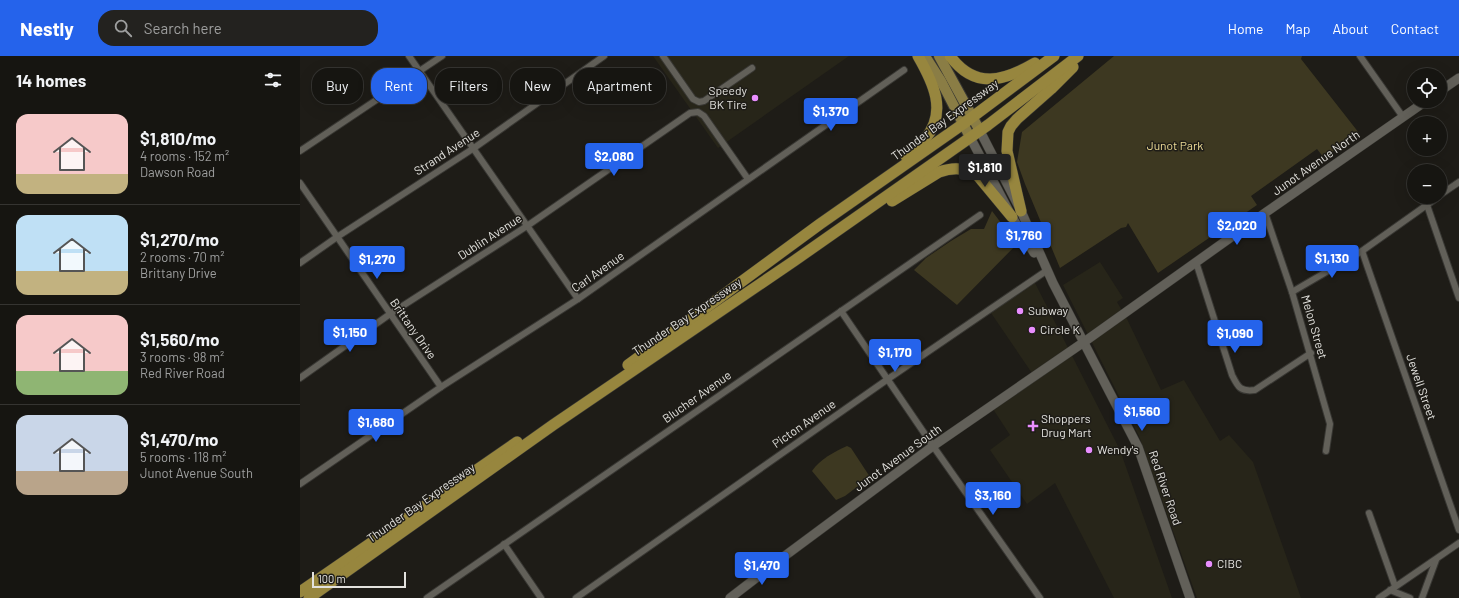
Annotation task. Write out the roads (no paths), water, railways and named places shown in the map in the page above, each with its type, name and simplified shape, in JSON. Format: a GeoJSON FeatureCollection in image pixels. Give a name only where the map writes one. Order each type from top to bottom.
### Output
{"type":"FeatureCollection","features":[{"type":"Feature","properties":{"kind":"highway"},"geometry":{"type":"LineString","coordinates":[[844,208],[925,141],[932,129],[938,104],[932,83],[918,56]]}},
{"type":"Feature","properties":{"kind":"highway"},"geometry":{"type":"LineString","coordinates":[[950,56],[962,70],[978,77],[990,79],[1008,77],[1046,56]]}},
{"type":"Feature","properties":{"kind":"highway","name":"Thunder Bay Expressway"},"geometry":{"type":"LineString","coordinates":[[300,592],[624,367],[963,124],[1054,56]]}},
{"type":"Feature","properties":{"kind":"highway","name":"Thunder Bay Expressway"},"geometry":{"type":"LineString","coordinates":[[309,598],[559,421],[847,224],[975,134],[1078,56]]}},
{"type":"Feature","properties":{"kind":"highway"},"geometry":{"type":"LineString","coordinates":[[1016,214],[1006,151],[1008,132],[1017,119],[1051,89],[1083,56]]}},
{"type":"Feature","properties":{"kind":"highway"},"geometry":{"type":"LineString","coordinates":[[847,224],[884,207],[934,174],[953,168],[962,168],[973,172],[1016,214]]}},
{"type":"Feature","properties":{"kind":"main road"},"geometry":{"type":"LineString","coordinates":[[925,56],[941,81],[963,124],[975,134]]}},
{"type":"Feature","properties":{"kind":"main road"},"geometry":{"type":"LineString","coordinates":[[939,56],[972,117],[975,134],[1053,283]]}},
{"type":"Feature","properties":{"kind":"main road"},"geometry":{"type":"LineString","coordinates":[[1447,86],[1459,78]]}},
{"type":"Feature","properties":{"kind":"main road","name":"Junot Avenue North"},"geometry":{"type":"LineString","coordinates":[[1084,342],[1416,108]]}},
{"type":"Feature","properties":{"kind":"main road"},"geometry":{"type":"LineString","coordinates":[[1016,214],[1053,283]]}},
{"type":"Feature","properties":{"kind":"main road","name":"Red River Road"},"geometry":{"type":"LineString","coordinates":[[1053,283],[1138,447],[1190,598]]}},
{"type":"Feature","properties":{"kind":"main road","name":"Junot Avenue South"},"geometry":{"type":"LineString","coordinates":[[730,598],[933,446],[1084,342]]}},
{"type":"Feature","properties":{"kind":"street"},"geometry":{"type":"LineString","coordinates":[[409,56],[417,68]]}},
{"type":"Feature","properties":{"kind":"street"},"geometry":{"type":"LineString","coordinates":[[426,68],[442,56]]}},
{"type":"Feature","properties":{"kind":"street","name":"Strand Avenue"},"geometry":{"type":"LineString","coordinates":[[300,263],[336,237],[474,148],[604,56]]}},
{"type":"Feature","properties":{"kind":"street"},"geometry":{"type":"LineString","coordinates":[[663,56],[693,99],[699,102],[704,101],[752,68]]}},
{"type":"Feature","properties":{"kind":"street"},"geometry":{"type":"LineString","coordinates":[[1360,56],[1403,117]]}},
{"type":"Feature","properties":{"kind":"street","name":"Carl Avenue"},"geometry":{"type":"LineString","coordinates":[[300,484],[441,388],[578,299],[904,70]]}},
{"type":"Feature","properties":{"kind":"street"},"geometry":{"type":"LineString","coordinates":[[427,82],[578,299]]}},
{"type":"Feature","properties":{"kind":"street"},"geometry":{"type":"LineString","coordinates":[[300,151],[371,104]]}},
{"type":"Feature","properties":{"kind":"street","name":"Dublin Avenue"},"geometry":{"type":"LineString","coordinates":[[300,378],[390,314],[527,226],[690,113],[698,112],[704,116],[748,179]]}},
{"type":"Feature","properties":{"kind":"street"},"geometry":{"type":"LineString","coordinates":[[1447,190],[1459,182]]}},
{"type":"Feature","properties":{"kind":"street","name":"Brittany Drive"},"geometry":{"type":"LineString","coordinates":[[300,183],[441,388]]}},
{"type":"Feature","properties":{"kind":"street"},"geometry":{"type":"LineString","coordinates":[[1292,292],[1362,251],[1427,205],[1459,298]]}},
{"type":"Feature","properties":{"kind":"street","name":"Melon Street"},"geometry":{"type":"LineString","coordinates":[[1265,213],[1292,292],[1330,424],[1326,451]]}},
{"type":"Feature","properties":{"kind":"street","name":"Blucher Avenue"},"geometry":{"type":"LineString","coordinates":[[426,598],[980,215]]}},
{"type":"Feature","properties":{"kind":"street","name":"Jewell Street"},"geometry":{"type":"LineString","coordinates":[[1362,251],[1459,530]]}},
{"type":"Feature","properties":{"kind":"street"},"geometry":{"type":"LineString","coordinates":[[1196,262],[1232,375],[1238,387],[1246,391],[1255,390],[1310,353]]}},
{"type":"Feature","properties":{"kind":"street","name":"Picton Avenue"},"geometry":{"type":"LineString","coordinates":[[576,598],[888,379],[1046,271]]}},
{"type":"Feature","properties":{"kind":"street"},"geometry":{"type":"LineString","coordinates":[[841,310],[933,446],[1040,598]]}},
{"type":"Feature","properties":{"kind":"street"},"geometry":{"type":"LineString","coordinates":[[1370,512],[1393,588],[1410,598]]}},
{"type":"Feature","properties":{"kind":"street"},"geometry":{"type":"LineString","coordinates":[[1379,598],[1459,543]]}},
{"type":"Feature","properties":{"kind":"street"},"geometry":{"type":"LineString","coordinates":[[504,544],[541,598]]}},
{"type":"Feature","properties":{"kind":"street"},"geometry":{"type":"LineString","coordinates":[[1422,598],[1436,560]]}},
{"type":"Feature","properties":{"kind":"place","name":"Speedy BK Tire"},"geometry":{"type":"Point","coordinates":[755,98]}},
{"type":"Feature","properties":{"kind":"place","name":"Subway"},"geometry":{"type":"Point","coordinates":[1020,311]}},
{"type":"Feature","properties":{"kind":"place","name":"Circle K"},"geometry":{"type":"Point","coordinates":[1032,330]}},
{"type":"Feature","properties":{"kind":"place","name":"Shoppers Drug Mart"},"geometry":{"type":"Point","coordinates":[1033,426]}},
{"type":"Feature","properties":{"kind":"place","name":"Wendy's"},"geometry":{"type":"Point","coordinates":[1089,450]}},
{"type":"Feature","properties":{"kind":"place","name":"CIBC"},"geometry":{"type":"Point","coordinates":[1209,564]}},
{"type":"Feature","properties":{"kind":"park label","name":"Junot Park"},"geometry":{"type":"Point","coordinates":[1175,146]}}]}
